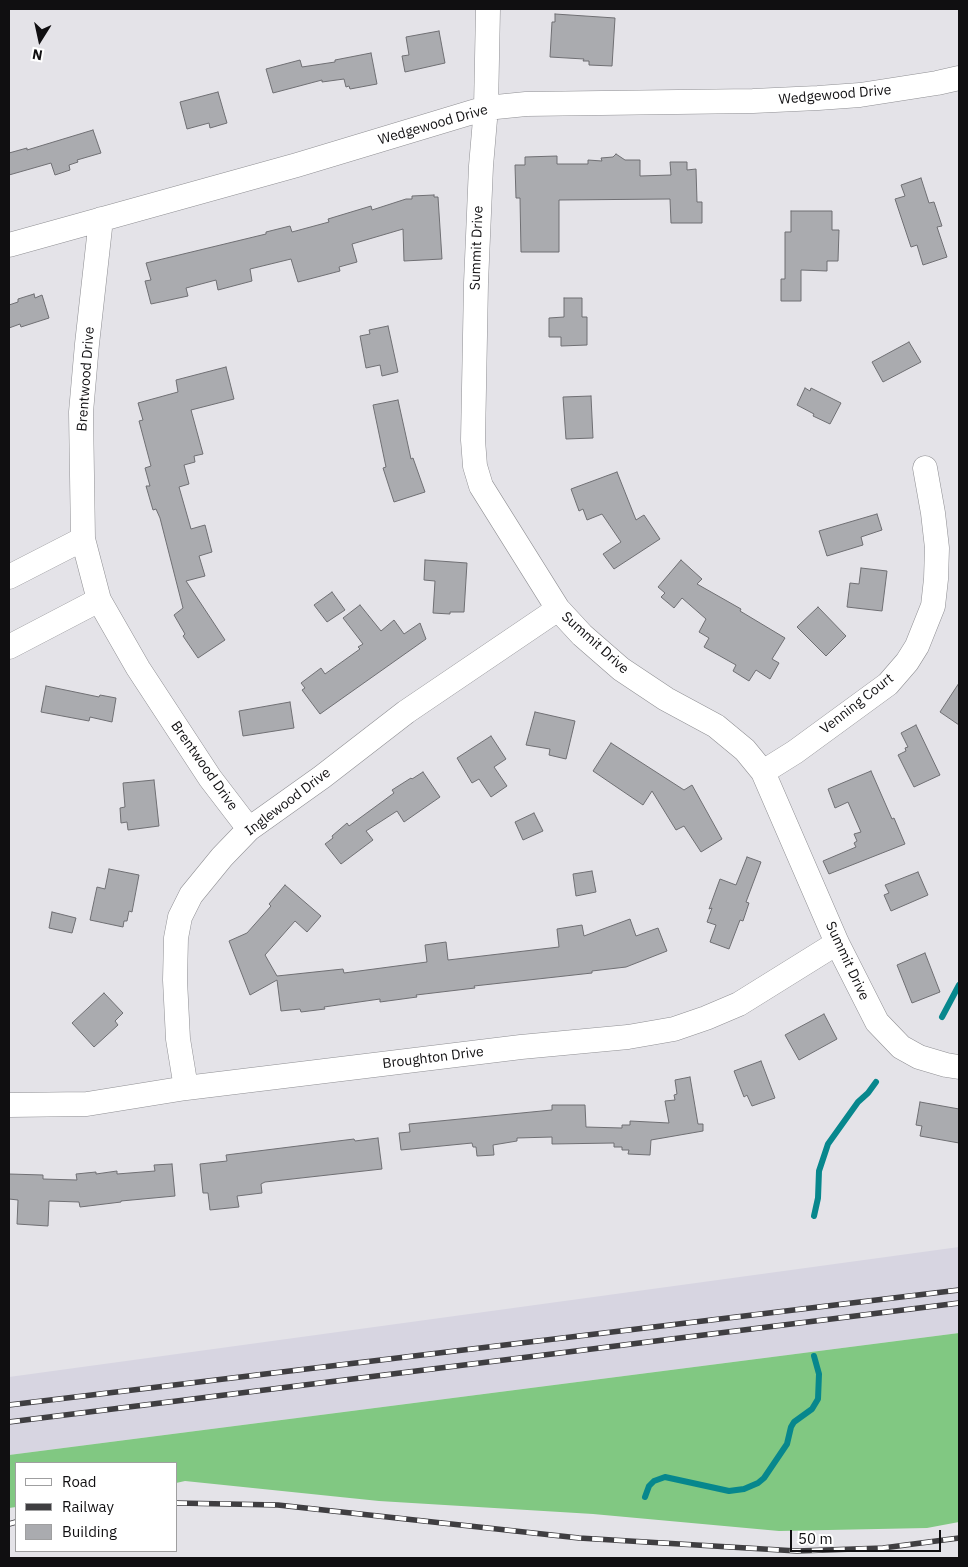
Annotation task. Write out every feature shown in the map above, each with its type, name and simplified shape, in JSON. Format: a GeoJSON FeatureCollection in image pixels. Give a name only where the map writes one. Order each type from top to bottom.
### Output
{"type":"FeatureCollection","features":[{"type":"Feature","properties":{"kind":"street","name":"Summit Drive"},"geometry":{"type":"LineString","coordinates":[[488,9],[486,108],[480,166],[473,440],[475,466],[481,486],[538,580],[558,609],[582,635],[621,669],[666,699],[716,726],[745,750],[763,772],[837,944],[866,1004],[877,1022],[901,1047],[919,1056],[946,1065],[959,1067]]}},
{"type":"Feature","properties":{"kind":"street","name":"Wedgewood Drive"},"geometry":{"type":"LineString","coordinates":[[9,245],[306,162],[486,108],[526,104],[818,98],[860,95],[936,84],[959,78]]}},
{"type":"Feature","properties":{"kind":"street","name":"Brentwood Drive"},"geometry":{"type":"LineString","coordinates":[[101,219],[81,412],[84,539],[98,600],[138,668],[205,770],[249,829]]}},
{"type":"Feature","properties":{"kind":"street","name":"Venning Court"},"geometry":{"type":"LineString","coordinates":[[763,772],[795,752],[888,684],[907,662],[917,646],[933,606],[936,579],[937,548],[925,468]]}},
{"type":"Feature","properties":{"kind":"street"},"geometry":{"type":"LineString","coordinates":[[9,577],[84,539]]}},
{"type":"Feature","properties":{"kind":"street"},"geometry":{"type":"LineString","coordinates":[[9,647],[98,600]]}},
{"type":"Feature","properties":{"kind":"street","name":"Inglewood Drive"},"geometry":{"type":"LineString","coordinates":[[186,1088],[178,1039],[175,980],[176,938],[180,917],[191,894],[222,857],[249,829],[322,777],[406,712],[558,609]]}},
{"type":"Feature","properties":{"kind":"street","name":"Broughton Drive"},"geometry":{"type":"LineString","coordinates":[[9,1105],[86,1104],[186,1088],[521,1047],[628,1037],[674,1029],[739,1004],[837,944]]}},
{"type":"Feature","properties":{"kind":"shaded area"},"geometry":{"type":"Polygon","coordinates":[[[959,1247],[959,1333],[9,1455],[9,1377],[959,1247]]]}},
{"type":"Feature","properties":{"kind":"green space"},"geometry":{"type":"Polygon","coordinates":[[[959,1333],[959,1522],[927,1528],[779,1531],[593,1514],[379,1501],[185,1481],[178,1483],[178,1462],[15,1462],[15,1507],[9,1508],[9,1455],[959,1333]]]}},
{"type":"Feature","properties":{"kind":"building"},"geometry":{"type":"Polygon","coordinates":[[[555,14],[615,18],[612,66],[589,65],[589,61],[583,61],[584,59],[550,57],[552,22],[555,22],[555,14]]]}},
{"type":"Feature","properties":{"kind":"building"},"geometry":{"type":"Polygon","coordinates":[[[439,31],[445,63],[405,72],[402,56],[409,55],[406,37],[439,31]]]}},
{"type":"Feature","properties":{"kind":"building"},"geometry":{"type":"Polygon","coordinates":[[[371,53],[377,84],[350,89],[349,86],[346,87],[344,79],[322,82],[322,80],[273,93],[266,69],[300,60],[302,67],[335,62],[335,60],[371,53]]]}},
{"type":"Feature","properties":{"kind":"building"},"geometry":{"type":"Polygon","coordinates":[[[218,92],[227,123],[210,128],[209,123],[187,129],[180,102],[218,92]]]}},
{"type":"Feature","properties":{"kind":"building"},"geometry":{"type":"Polygon","coordinates":[[[93,130],[101,153],[77,160],[78,162],[69,165],[70,170],[55,175],[51,163],[9,175],[9,153],[27,148],[27,150],[93,130]]]}},
{"type":"Feature","properties":{"kind":"building"},"geometry":{"type":"Polygon","coordinates":[[[616,154],[625,160],[640,160],[640,176],[671,175],[670,162],[687,162],[687,170],[696,169],[697,202],[702,202],[702,223],[671,223],[670,199],[559,200],[559,252],[521,252],[520,198],[516,198],[515,165],[525,165],[525,157],[557,156],[557,164],[588,164],[588,160],[602,161],[601,158],[613,157],[616,154]]]}},
{"type":"Feature","properties":{"kind":"building"},"geometry":{"type":"Polygon","coordinates":[[[921,178],[929,203],[934,202],[942,226],[937,227],[947,257],[923,265],[917,245],[911,247],[895,199],[905,196],[901,185],[921,178]]]}},
{"type":"Feature","properties":{"kind":"building"},"geometry":{"type":"Polygon","coordinates":[[[434,195],[434,197],[438,197],[442,259],[404,261],[403,229],[352,244],[357,262],[339,267],[340,271],[298,282],[291,259],[250,269],[252,281],[218,290],[216,280],[186,288],[188,296],[151,304],[145,281],[151,280],[146,263],[266,234],[266,232],[290,226],[292,232],[329,222],[328,219],[371,206],[372,210],[406,199],[412,199],[412,196],[434,195]]]}},
{"type":"Feature","properties":{"kind":"building"},"geometry":{"type":"Polygon","coordinates":[[[791,211],[832,211],[832,230],[839,230],[838,261],[827,261],[827,271],[801,270],[801,301],[781,301],[781,279],[785,279],[785,232],[791,232],[791,211]]]}},
{"type":"Feature","properties":{"kind":"building"},"geometry":{"type":"Polygon","coordinates":[[[34,294],[35,298],[42,295],[49,318],[21,327],[20,324],[9,328],[9,305],[18,302],[18,299],[34,294]]]}},
{"type":"Feature","properties":{"kind":"building"},"geometry":{"type":"Polygon","coordinates":[[[564,298],[582,298],[582,317],[587,317],[587,345],[561,346],[561,337],[549,337],[549,318],[564,317],[564,298]]]}},
{"type":"Feature","properties":{"kind":"building"},"geometry":{"type":"Polygon","coordinates":[[[388,326],[398,372],[382,376],[380,365],[366,368],[360,336],[370,334],[369,330],[388,326]]]}},
{"type":"Feature","properties":{"kind":"building"},"geometry":{"type":"Polygon","coordinates":[[[909,342],[921,362],[883,382],[872,362],[909,342]]]}},
{"type":"Feature","properties":{"kind":"building"},"geometry":{"type":"Polygon","coordinates":[[[226,367],[234,399],[191,410],[203,454],[194,456],[195,462],[184,465],[189,484],[179,487],[191,529],[205,525],[212,552],[199,556],[205,576],[186,581],[225,640],[198,658],[183,636],[185,634],[174,615],[183,608],[160,518],[156,509],[153,510],[146,486],[150,486],[145,468],[151,466],[139,421],[143,420],[138,403],[178,392],[176,380],[226,367]]]}},
{"type":"Feature","properties":{"kind":"building"},"geometry":{"type":"Polygon","coordinates":[[[805,388],[810,391],[811,388],[841,403],[830,424],[813,416],[814,414],[797,405],[805,388]]]}},
{"type":"Feature","properties":{"kind":"building"},"geometry":{"type":"Polygon","coordinates":[[[591,396],[593,438],[566,439],[563,397],[591,396]]]}},
{"type":"Feature","properties":{"kind":"building"},"geometry":{"type":"Polygon","coordinates":[[[398,400],[411,459],[413,458],[425,492],[394,502],[383,468],[386,467],[373,405],[398,400]]]}},
{"type":"Feature","properties":{"kind":"building"},"geometry":{"type":"Polygon","coordinates":[[[617,472],[636,520],[644,515],[660,539],[614,569],[603,554],[621,542],[602,514],[587,520],[583,509],[579,511],[571,489],[617,472]]]}},
{"type":"Feature","properties":{"kind":"building"},"geometry":{"type":"Polygon","coordinates":[[[877,514],[882,530],[861,537],[863,545],[827,556],[819,531],[877,514]]]}},
{"type":"Feature","properties":{"kind":"building"},"geometry":{"type":"Polygon","coordinates":[[[425,560],[467,563],[464,612],[450,612],[450,614],[433,613],[435,581],[424,580],[425,560]]]}},
{"type":"Feature","properties":{"kind":"building"},"geometry":{"type":"Polygon","coordinates":[[[681,560],[702,579],[697,584],[741,609],[740,611],[785,638],[772,659],[779,663],[770,679],[756,670],[749,681],[733,671],[736,665],[704,647],[709,638],[699,632],[706,619],[682,598],[674,608],[661,597],[665,593],[658,587],[681,560]]]}},
{"type":"Feature","properties":{"kind":"building"},"geometry":{"type":"Polygon","coordinates":[[[861,568],[887,571],[882,611],[847,607],[850,583],[859,584],[861,568]]]}},
{"type":"Feature","properties":{"kind":"building"},"geometry":{"type":"Polygon","coordinates":[[[332,592],[345,610],[327,622],[314,605],[332,592]]]}},
{"type":"Feature","properties":{"kind":"building"},"geometry":{"type":"Polygon","coordinates":[[[360,605],[381,631],[394,620],[404,634],[420,623],[426,639],[320,714],[302,690],[305,688],[301,683],[321,668],[325,674],[360,649],[358,647],[363,644],[343,618],[360,605]]]}},
{"type":"Feature","properties":{"kind":"building"},"geometry":{"type":"Polygon","coordinates":[[[818,607],[846,636],[826,656],[797,627],[818,607]]]}},
{"type":"Feature","properties":{"kind":"building"},"geometry":{"type":"Polygon","coordinates":[[[959,683],[959,725],[940,712],[959,683]]]}},
{"type":"Feature","properties":{"kind":"building"},"geometry":{"type":"Polygon","coordinates":[[[46,686],[99,697],[100,695],[116,698],[112,722],[90,717],[89,721],[41,712],[46,686]]]}},
{"type":"Feature","properties":{"kind":"building"},"geometry":{"type":"Polygon","coordinates":[[[290,702],[294,728],[243,736],[239,711],[290,702]]]}},
{"type":"Feature","properties":{"kind":"building"},"geometry":{"type":"Polygon","coordinates":[[[535,712],[575,721],[566,759],[549,755],[550,749],[526,745],[535,712]]]}},
{"type":"Feature","properties":{"kind":"building"},"geometry":{"type":"Polygon","coordinates":[[[916,725],[940,775],[914,787],[898,755],[906,751],[905,748],[908,747],[901,733],[916,725]]]}},
{"type":"Feature","properties":{"kind":"building"},"geometry":{"type":"Polygon","coordinates":[[[491,736],[506,759],[494,767],[507,786],[491,797],[479,779],[472,783],[457,758],[491,736]]]}},
{"type":"Feature","properties":{"kind":"building"},"geometry":{"type":"Polygon","coordinates":[[[611,743],[684,790],[692,785],[722,839],[701,852],[684,826],[676,830],[652,791],[643,805],[593,771],[611,743]]]}},
{"type":"Feature","properties":{"kind":"building"},"geometry":{"type":"Polygon","coordinates":[[[871,771],[905,844],[829,874],[823,861],[856,847],[854,843],[857,841],[854,834],[861,832],[848,802],[835,808],[828,789],[871,771]]]}},
{"type":"Feature","properties":{"kind":"building"},"geometry":{"type":"Polygon","coordinates":[[[423,772],[440,797],[404,822],[397,811],[366,831],[373,840],[341,864],[325,844],[333,838],[332,836],[347,823],[349,826],[394,793],[392,790],[423,772]]]}},
{"type":"Feature","properties":{"kind":"building"},"geometry":{"type":"Polygon","coordinates":[[[154,780],[159,826],[128,830],[127,822],[121,823],[120,808],[125,807],[123,783],[154,780]]]}},
{"type":"Feature","properties":{"kind":"building"},"geometry":{"type":"Polygon","coordinates":[[[534,813],[543,831],[523,840],[515,822],[534,813]]]}},
{"type":"Feature","properties":{"kind":"building"},"geometry":{"type":"Polygon","coordinates":[[[747,857],[761,862],[746,902],[749,903],[743,921],[740,920],[729,949],[710,942],[716,925],[707,922],[712,908],[709,909],[720,879],[736,885],[747,857]]]}},
{"type":"Feature","properties":{"kind":"building"},"geometry":{"type":"Polygon","coordinates":[[[109,869],[139,875],[132,912],[129,911],[127,921],[124,921],[123,927],[90,920],[97,887],[105,889],[109,869]]]}},
{"type":"Feature","properties":{"kind":"building"},"geometry":{"type":"Polygon","coordinates":[[[592,871],[596,892],[576,896],[573,874],[592,871]]]}},
{"type":"Feature","properties":{"kind":"building"},"geometry":{"type":"Polygon","coordinates":[[[918,872],[928,895],[891,911],[884,895],[889,893],[885,885],[918,872]]]}},
{"type":"Feature","properties":{"kind":"building"},"geometry":{"type":"Polygon","coordinates":[[[285,885],[321,916],[307,932],[295,921],[265,955],[277,976],[343,969],[344,973],[427,962],[425,945],[446,942],[448,960],[559,947],[557,929],[582,925],[584,936],[630,919],[636,936],[658,928],[667,951],[626,967],[592,971],[592,973],[474,986],[475,988],[416,995],[417,997],[380,1002],[380,999],[301,1012],[300,1009],[281,1011],[277,980],[250,995],[229,941],[247,933],[271,906],[269,904],[285,885]]]}},
{"type":"Feature","properties":{"kind":"building"},"geometry":{"type":"Polygon","coordinates":[[[52,912],[76,918],[72,933],[49,928],[52,912]]]}},
{"type":"Feature","properties":{"kind":"building"},"geometry":{"type":"Polygon","coordinates":[[[925,953],[940,992],[912,1003],[897,965],[925,953]]]}},
{"type":"Feature","properties":{"kind":"building"},"geometry":{"type":"Polygon","coordinates":[[[104,993],[123,1013],[115,1021],[118,1025],[94,1047],[72,1023],[104,993]]]}},
{"type":"Feature","properties":{"kind":"building"},"geometry":{"type":"Polygon","coordinates":[[[824,1014],[837,1039],[799,1060],[785,1035],[824,1014]]]}},
{"type":"Feature","properties":{"kind":"building"},"geometry":{"type":"Polygon","coordinates":[[[761,1061],[775,1098],[752,1106],[747,1095],[744,1097],[734,1071],[761,1061]]]}},
{"type":"Feature","properties":{"kind":"building"},"geometry":{"type":"Polygon","coordinates":[[[690,1077],[698,1124],[703,1124],[703,1131],[651,1140],[650,1155],[628,1154],[629,1150],[622,1150],[622,1147],[614,1147],[614,1143],[552,1144],[552,1137],[517,1138],[517,1141],[493,1145],[494,1155],[477,1156],[476,1147],[473,1147],[472,1143],[401,1150],[399,1133],[410,1132],[409,1124],[552,1110],[552,1105],[585,1105],[586,1127],[622,1128],[622,1125],[630,1125],[630,1121],[669,1123],[665,1101],[675,1100],[674,1095],[677,1094],[675,1080],[690,1077]]]}},
{"type":"Feature","properties":{"kind":"building"},"geometry":{"type":"Polygon","coordinates":[[[920,1102],[959,1109],[959,1143],[920,1136],[922,1126],[916,1125],[920,1102]]]}},
{"type":"Feature","properties":{"kind":"building"},"geometry":{"type":"Polygon","coordinates":[[[378,1138],[382,1169],[265,1182],[261,1184],[262,1193],[237,1196],[239,1207],[210,1210],[208,1193],[203,1193],[200,1164],[227,1161],[226,1155],[354,1139],[355,1141],[378,1138]]]}},
{"type":"Feature","properties":{"kind":"building"},"geometry":{"type":"Polygon","coordinates":[[[172,1164],[175,1196],[80,1207],[79,1202],[49,1201],[48,1226],[17,1224],[18,1200],[9,1199],[9,1174],[43,1175],[43,1179],[77,1180],[76,1174],[117,1171],[117,1174],[155,1171],[154,1165],[172,1164]]]}},
{"type":"Feature","properties":{"kind":"waterway"},"geometry":{"type":"LineString","coordinates":[[942,1017],[959,985]]}},
{"type":"Feature","properties":{"kind":"waterway"},"geometry":{"type":"LineString","coordinates":[[814,1216],[818,1198],[819,1171],[828,1144],[858,1102],[876,1082]]}},
{"type":"Feature","properties":{"kind":"waterway"},"geometry":{"type":"LineString","coordinates":[[645,1497],[649,1486],[654,1481],[665,1477],[729,1491],[744,1489],[764,1478],[787,1444],[794,1422],[812,1409],[818,1399],[819,1374],[814,1356]]}},
{"type":"Feature","properties":{"kind":"railway"},"geometry":{"type":"LineString","coordinates":[[9,1405],[959,1290]]}},
{"type":"Feature","properties":{"kind":"railway"},"geometry":{"type":"LineString","coordinates":[[9,1422],[959,1303]]}},
{"type":"Feature","properties":{"kind":"railway"},"geometry":{"type":"LineString","coordinates":[[178,1503],[278,1505],[579,1538],[797,1551],[883,1548],[959,1538]]}},
{"type":"Feature","properties":{"kind":"railway"},"geometry":{"type":"LineString","coordinates":[[9,1524],[15,1522]]}}]}
